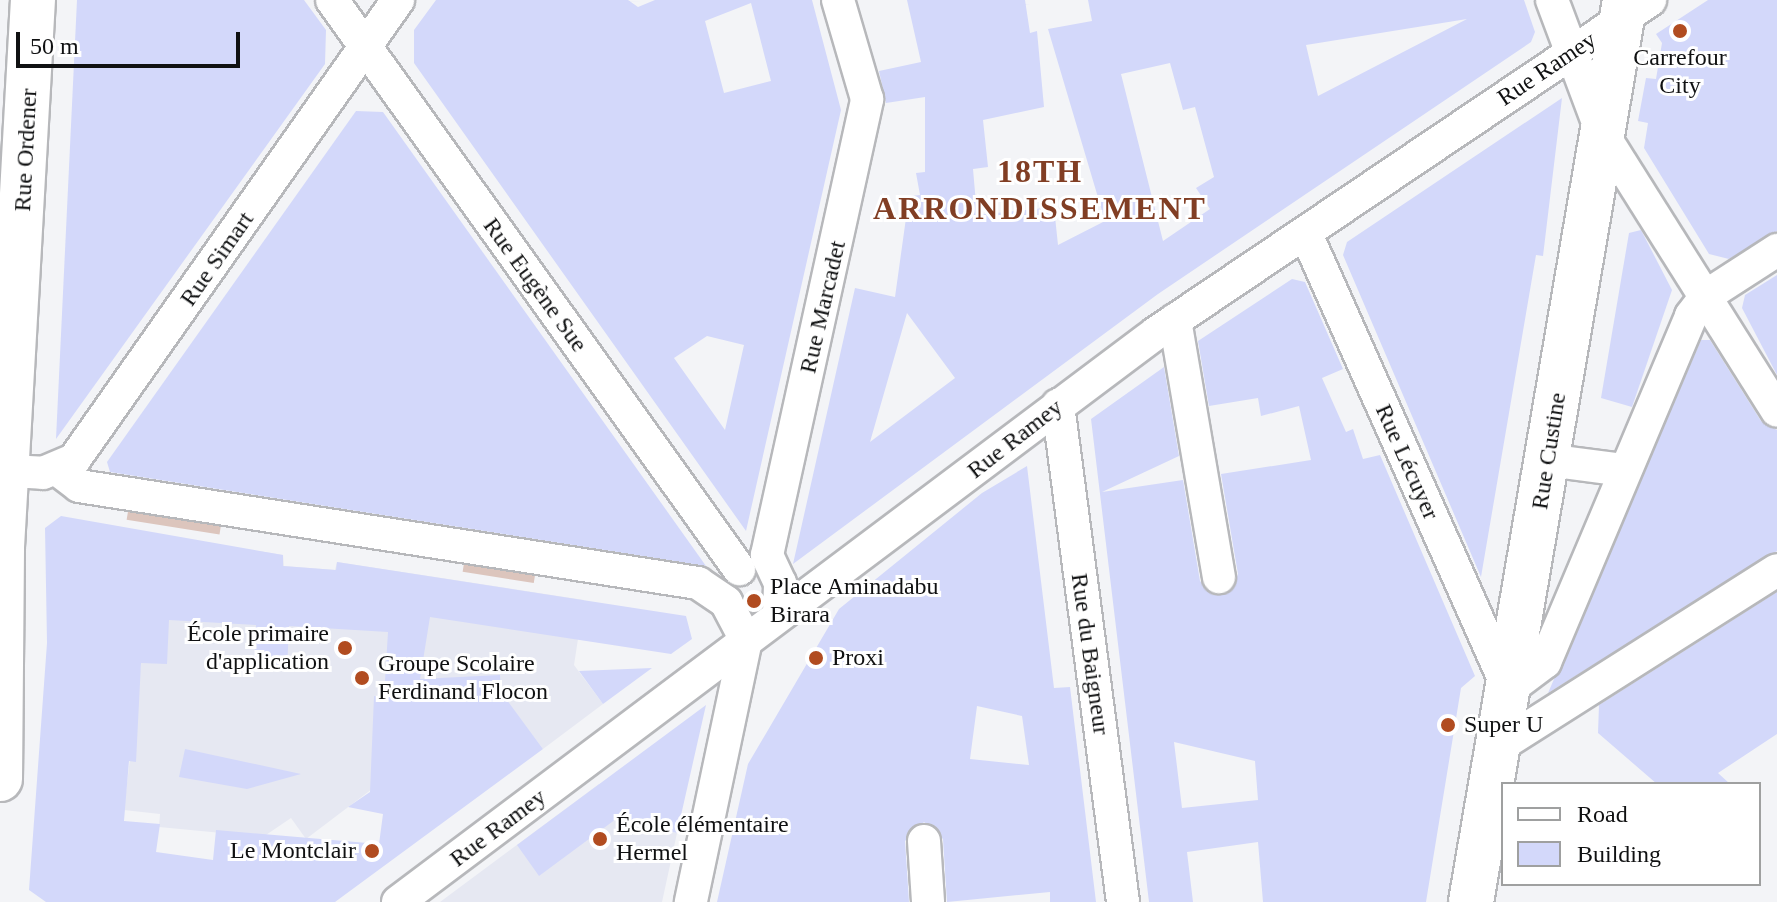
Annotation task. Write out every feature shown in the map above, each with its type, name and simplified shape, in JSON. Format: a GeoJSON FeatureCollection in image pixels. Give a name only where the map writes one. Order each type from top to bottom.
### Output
{"type":"FeatureCollection","features":[{"type":"Feature","properties":{"kind":"street","name":"Rue Ordener"},"geometry":{"type":"LineString","coordinates":[[0,779],[1,547],[9,471],[10,262],[33,0]]}},
{"type":"Feature","properties":{"kind":"street","name":"Rue Eugène Sue"},"geometry":{"type":"LineString","coordinates":[[332,0],[753,562]]}},
{"type":"Feature","properties":{"kind":"street","name":"Rue Simart"},"geometry":{"type":"LineString","coordinates":[[58,470],[74,460],[398,0]]}},
{"type":"Feature","properties":{"kind":"street","name":"Rue Marcadet"},"geometry":{"type":"LineString","coordinates":[[753,562],[867,99],[838,0]]}},
{"type":"Feature","properties":{"kind":"street"},"geometry":{"type":"LineString","coordinates":[[1552,0],[1602,133],[1777,411]]}},
{"type":"Feature","properties":{"kind":"street","name":"Rue Ramey"},"geometry":{"type":"LineString","coordinates":[[398,902],[1175,320],[1306,234],[1572,51],[1632,6]]}},
{"type":"Feature","properties":{"kind":"street","name":"Rue Custine"},"geometry":{"type":"LineString","coordinates":[[1471,902],[1602,133],[1632,6]]}},
{"type":"Feature","properties":{"kind":"street","name":"Rue Lécuyer"},"geometry":{"type":"LineString","coordinates":[[1306,234],[1509,689]]}},
{"type":"Feature","properties":{"kind":"street"},"geometry":{"type":"LineString","coordinates":[[1509,689],[1545,662],[1624,470],[1706,296],[1777,250]]}},
{"type":"Feature","properties":{"kind":"street"},"geometry":{"type":"LineString","coordinates":[[1175,320],[1219,577]]}},
{"type":"Feature","properties":{"kind":"street","name":"Rue du Baigneur"},"geometry":{"type":"LineString","coordinates":[[1058,405],[1123,902]]}},
{"type":"Feature","properties":{"kind":"street"},"geometry":{"type":"LineString","coordinates":[[1547,460],[1624,470]]}},
{"type":"Feature","properties":{"kind":"street"},"geometry":{"type":"LineString","coordinates":[[9,471],[58,470],[79,486],[698,583],[726,602],[746,640],[691,902]]}},
{"type":"Feature","properties":{"kind":"street"},"geometry":{"type":"LineString","coordinates":[[726,602],[753,562],[780,583],[779,614]]}},
{"type":"Feature","properties":{"kind":"street"},"geometry":{"type":"LineString","coordinates":[[1498,747],[1777,570]]}},
{"type":"Feature","properties":{"kind":"street"},"geometry":{"type":"LineString","coordinates":[[924,841],[928,902]]}},
{"type":"Feature","properties":{"kind":"shaded area"},"geometry":{"type":"Polygon","coordinates":[[[129,505],[222,520],[219,535],[127,520],[129,505]]]}},
{"type":"Feature","properties":{"kind":"shaded area","name":"Groupe Scolaire Ferdinand Flocon"},"geometry":{"type":"Polygon","coordinates":[[[103,526],[283,555],[284,566],[335,570],[337,562],[584,600],[574,665],[603,704],[543,749],[500,692],[306,839],[291,818],[263,837],[159,827],[160,814],[124,810],[141,663],[103,526]]]}},
{"type":"Feature","properties":{"kind":"shaded area"},"geometry":{"type":"Polygon","coordinates":[[[465,557],[536,568],[534,583],[463,572],[465,557]]]}},
{"type":"Feature","properties":{"kind":"shaded area","name":"École élémentaire Hermel"},"geometry":{"type":"Polygon","coordinates":[[[599,784],[628,822],[677,833],[662,902],[440,902],[599,784]]]}},
{"type":"Feature","properties":{"kind":"building"},"geometry":{"type":"Polygon","coordinates":[[[77,0],[304,0],[326,30],[325,64],[56,439],[77,0]]]}},
{"type":"Feature","properties":{"kind":"building"},"geometry":{"type":"Polygon","coordinates":[[[436,0],[628,0],[638,7],[655,0],[812,0],[841,110],[746,531],[414,63],[414,30],[436,0]],[[751,3],[705,21],[724,93],[771,81],[751,3]],[[707,336],[674,358],[725,430],[744,345],[707,336]]]}},
{"type":"Feature","properties":{"kind":"building"},"geometry":{"type":"Polygon","coordinates":[[[907,0],[1025,0],[1030,33],[1037,31],[1044,107],[983,120],[988,167],[973,169],[977,215],[1054,207],[1058,245],[1105,221],[1048,29],[1092,21],[1088,0],[1524,0],[1535,32],[1531,42],[1158,294],[793,564],[855,288],[895,297],[906,218],[914,218],[911,196],[920,195],[916,173],[925,172],[925,97],[886,103],[879,71],[921,62],[907,0]],[[1467,19],[1306,45],[1318,96],[1467,19]],[[1170,63],[1121,74],[1163,241],[1210,209],[1196,188],[1214,177],[1195,107],[1183,110],[1170,63]],[[907,313],[870,442],[955,378],[907,313]]]}},
{"type":"Feature","properties":{"kind":"building"},"geometry":{"type":"Polygon","coordinates":[[[1708,0],[1777,0],[1777,231],[1729,259],[1709,254],[1644,148],[1648,123],[1638,121],[1646,78],[1656,79],[1662,43],[1656,34],[1708,0]]]}},
{"type":"Feature","properties":{"kind":"building"},"geometry":{"type":"Polygon","coordinates":[[[1562,98],[1543,256],[1536,255],[1481,577],[1343,255],[1347,242],[1562,98]]]}},
{"type":"Feature","properties":{"kind":"building"},"geometry":{"type":"Polygon","coordinates":[[[356,111],[383,112],[706,566],[110,472],[107,462],[356,111]]]}},
{"type":"Feature","properties":{"kind":"building"},"geometry":{"type":"Polygon","coordinates":[[[1641,230],[1672,290],[1632,407],[1601,398],[1629,233],[1641,230]]]}},
{"type":"Feature","properties":{"kind":"building"},"geometry":{"type":"Polygon","coordinates":[[[1777,275],[1777,375],[1742,308],[1745,295],[1777,275]]]}},
{"type":"Feature","properties":{"kind":"building"},"geometry":{"type":"Polygon","coordinates":[[[1292,279],[1305,282],[1343,369],[1322,378],[1346,432],[1353,429],[1363,459],[1380,455],[1475,676],[1461,688],[1426,902],[1263,902],[1258,842],[1187,852],[1193,902],[1149,902],[1091,419],[1164,367],[1179,456],[1102,492],[1183,480],[1200,581],[1213,595],[1230,592],[1238,574],[1221,474],[1311,460],[1299,406],[1261,416],[1258,398],[1209,406],[1198,341],[1292,279]],[[1174,742],[1182,808],[1258,800],[1255,761],[1174,742]]]}},
{"type":"Feature","properties":{"kind":"building"},"geometry":{"type":"Polygon","coordinates":[[[1701,340],[1710,340],[1761,421],[1777,430],[1777,551],[1548,693],[1701,340]]]}},
{"type":"Feature","properties":{"kind":"building"},"geometry":{"type":"Polygon","coordinates":[[[1027,466],[1054,688],[1070,687],[1096,902],[1050,902],[1050,892],[947,902],[943,839],[924,822],[905,841],[909,902],[717,902],[748,764],[839,609],[982,493],[1027,466]],[[977,706],[970,759],[1029,765],[1022,716],[977,706]]]}},
{"type":"Feature","properties":{"kind":"building"},"geometry":{"type":"Polygon","coordinates":[[[61,516],[283,555],[283,566],[336,570],[337,562],[686,616],[692,639],[671,654],[430,617],[420,679],[500,675],[501,692],[543,749],[335,902],[46,902],[29,890],[47,643],[45,528],[61,516]],[[169,620],[167,664],[141,663],[136,762],[129,761],[124,821],[160,824],[156,852],[213,860],[216,830],[379,844],[383,814],[348,807],[370,792],[374,696],[384,697],[388,632],[289,626],[287,671],[254,669],[256,625],[169,620]]]}},
{"type":"Feature","properties":{"kind":"building"},"geometry":{"type":"Polygon","coordinates":[[[1777,592],[1777,734],[1718,773],[1728,782],[1655,782],[1598,733],[1599,705],[1777,592]]]}},
{"type":"Feature","properties":{"kind":"building"},"geometry":{"type":"Polygon","coordinates":[[[652,668],[603,704],[579,671],[652,668]]]}},
{"type":"Feature","properties":{"kind":"building"},"geometry":{"type":"Polygon","coordinates":[[[706,705],[677,833],[616,819],[539,876],[517,845],[706,705]]]}},
{"type":"Feature","properties":{"kind":"building"},"geometry":{"type":"Polygon","coordinates":[[[185,749],[301,774],[247,789],[179,777],[185,749]]]}},
{"type":"Feature","properties":{"kind":"place","name":"Carrefour City"},"geometry":{"type":"Point","coordinates":[1680,31]}},
{"type":"Feature","properties":{"kind":"place","name":"Place Aminadabu Birara"},"geometry":{"type":"Point","coordinates":[754,601]}},
{"type":"Feature","properties":{"kind":"place","name":"École primaire d'application"},"geometry":{"type":"Point","coordinates":[345,648]}},
{"type":"Feature","properties":{"kind":"place","name":"Proxi"},"geometry":{"type":"Point","coordinates":[816,658]}},
{"type":"Feature","properties":{"kind":"place","name":"Groupe Scolaire Ferdinand Flocon"},"geometry":{"type":"Point","coordinates":[362,678]}},
{"type":"Feature","properties":{"kind":"place","name":"Super U"},"geometry":{"type":"Point","coordinates":[1448,725]}},
{"type":"Feature","properties":{"kind":"place","name":"École élémentaire Hermel"},"geometry":{"type":"Point","coordinates":[600,839]}},
{"type":"Feature","properties":{"kind":"place","name":"Le Montclair"},"geometry":{"type":"Point","coordinates":[372,851]}},
{"type":"Feature","properties":{"kind":"district","name":"18TH ARRONDISSEMENT"},"geometry":{"type":"Point","coordinates":[1040,190]}}]}
